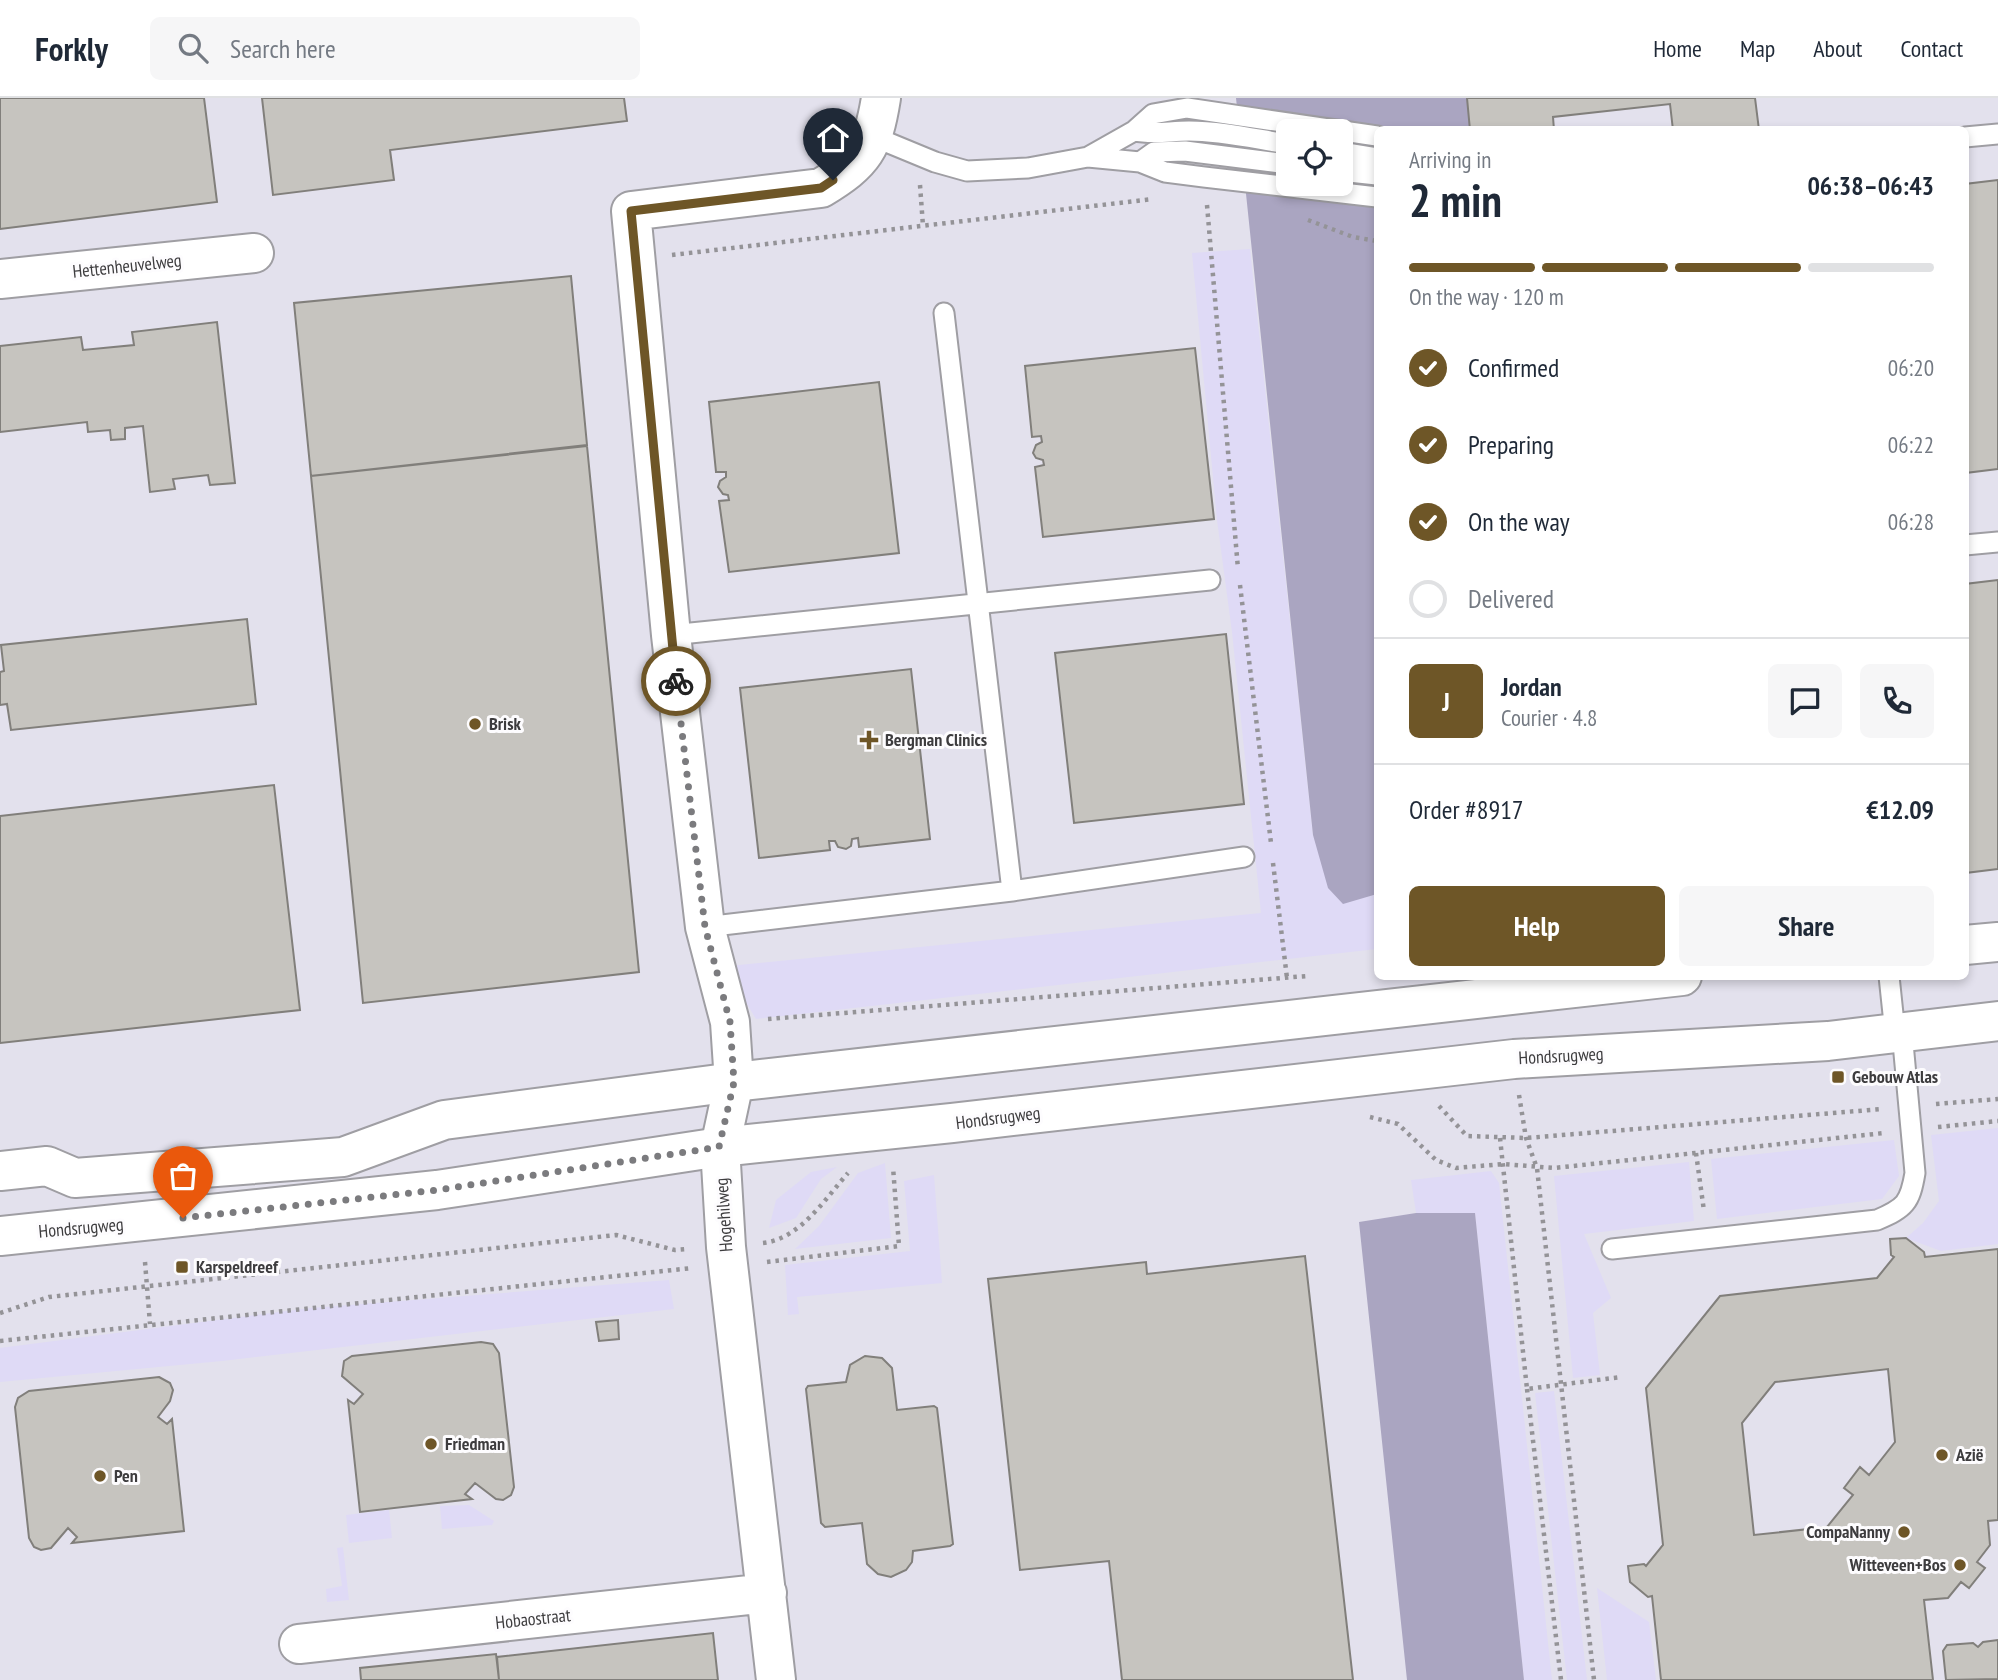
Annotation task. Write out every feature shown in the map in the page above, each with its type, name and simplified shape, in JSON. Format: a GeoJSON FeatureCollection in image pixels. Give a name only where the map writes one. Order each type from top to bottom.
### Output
{"type":"FeatureCollection","features":[{"type":"Feature","properties":{"kind":"street"},"geometry":{"type":"LineString","coordinates":[[872,136],[881,98]]}},
{"type":"Feature","properties":{"kind":"street","name":"Hogehilweg"},"geometry":{"type":"LineString","coordinates":[[776,1680],[727,1257],[719,1147],[734,1082],[730,1022],[705,927],[671,635],[631,211],[821,188],[846,173],[867,151],[872,136]]}},
{"type":"Feature","properties":{"kind":"street","name":"Hettenheuvelweg"},"geometry":{"type":"LineString","coordinates":[[0,279],[254,253]]}},
{"type":"Feature","properties":{"kind":"street"},"geometry":{"type":"LineString","coordinates":[[1969,945],[1998,942]]}},
{"type":"Feature","properties":{"kind":"street"},"geometry":{"type":"LineString","coordinates":[[0,1171],[47,1166],[75,1178],[343,1157],[444,1120],[734,1082],[1646,980]]}},
{"type":"Feature","properties":{"kind":"street","name":"Hondsrugweg"},"geometry":{"type":"LineString","coordinates":[[0,1236],[437,1190],[719,1147],[1514,1059],[1828,1041],[1998,1021]]}},
{"type":"Feature","properties":{"kind":"street","name":"Hobaostraat"},"geometry":{"type":"LineString","coordinates":[[299,1644],[767,1593]]}},
{"type":"Feature","properties":{"kind":"lane"},"geometry":{"type":"LineString","coordinates":[[1088,157],[1134,131],[1153,114],[1187,108],[1374,136]]}},
{"type":"Feature","properties":{"kind":"lane"},"geometry":{"type":"LineString","coordinates":[[1134,131],[1151,135],[1188,131],[1276,142]]}},
{"type":"Feature","properties":{"kind":"lane"},"geometry":{"type":"LineString","coordinates":[[1969,137],[1998,134]]}},
{"type":"Feature","properties":{"kind":"lane"},"geometry":{"type":"LineString","coordinates":[[872,136],[935,162],[967,171],[1028,168],[1088,157],[1140,162],[1165,172],[1374,197]]}},
{"type":"Feature","properties":{"kind":"lane"},"geometry":{"type":"LineString","coordinates":[[1140,162],[1154,152],[1185,151],[1276,162]]}},
{"type":"Feature","properties":{"kind":"lane"},"geometry":{"type":"LineString","coordinates":[[1353,154],[1374,158]]}},
{"type":"Feature","properties":{"kind":"lane"},"geometry":{"type":"LineString","coordinates":[[1353,172],[1374,175]]}},
{"type":"Feature","properties":{"kind":"lane"},"geometry":{"type":"LineString","coordinates":[[944,313],[1012,891]]}},
{"type":"Feature","properties":{"kind":"lane"},"geometry":{"type":"LineString","coordinates":[[1969,545],[1998,542]]}},
{"type":"Feature","properties":{"kind":"lane"},"geometry":{"type":"LineString","coordinates":[[671,635],[1210,580]]}},
{"type":"Feature","properties":{"kind":"lane"},"geometry":{"type":"LineString","coordinates":[[705,927],[1012,891],[1244,857]]}},
{"type":"Feature","properties":{"kind":"lane"},"geometry":{"type":"LineString","coordinates":[[1612,1249],[1877,1220],[1900,1210],[1912,1191],[1916,1173],[1913,1130],[1890,980]]}},
{"type":"Feature","properties":{"kind":"path"},"geometry":{"type":"LineString","coordinates":[[1206,193],[1233,532],[1287,978]]}},
{"type":"Feature","properties":{"kind":"path"},"geometry":{"type":"LineString","coordinates":[[635,259],[1165,198]]}},
{"type":"Feature","properties":{"kind":"path"},"geometry":{"type":"LineString","coordinates":[[730,1022],[1310,976]]}},
{"type":"Feature","properties":{"kind":"path"},"geometry":{"type":"LineString","coordinates":[[1436,1104],[1467,1136],[1526,1138],[1998,1099]]}},
{"type":"Feature","properties":{"kind":"path"},"geometry":{"type":"LineString","coordinates":[[1366,1117],[1373,1116],[1398,1124],[1436,1160],[1456,1168],[1503,1164],[1537,1168],[1998,1121]]}},
{"type":"Feature","properties":{"kind":"path"},"geometry":{"type":"LineString","coordinates":[[1500,1138],[1561,1680]]}},
{"type":"Feature","properties":{"kind":"path"},"geometry":{"type":"LineString","coordinates":[[1526,1138],[1537,1168],[1594,1680]]}},
{"type":"Feature","properties":{"kind":"path"},"geometry":{"type":"LineString","coordinates":[[1696,1153],[1709,1239]]}},
{"type":"Feature","properties":{"kind":"path"},"geometry":{"type":"LineString","coordinates":[[0,1314],[49,1297],[616,1235],[675,1250],[727,1257],[899,1246],[892,1163]]}},
{"type":"Feature","properties":{"kind":"path"},"geometry":{"type":"LineString","coordinates":[[0,1341],[674,1268],[727,1257],[778,1241],[799,1227],[857,1164]]}},
{"type":"Feature","properties":{"kind":"path"},"geometry":{"type":"LineString","coordinates":[[145,1262],[150,1324]]}},
{"type":"Feature","properties":{"kind":"path"},"geometry":{"type":"LineString","coordinates":[[1527,1389],[1621,1377]]}},
{"type":"Feature","properties":{"kind":"shaded area"},"geometry":{"type":"Polygon","coordinates":[[[0,98],[1998,98],[1998,1680],[0,1680],[0,98]]]}},
{"type":"Feature","properties":{"kind":"shaded area"},"geometry":{"type":"Polygon","coordinates":[[[1236,98],[1467,98],[1470,126],[1374,126],[1374,895],[1343,904],[1328,888],[1313,835],[1236,98]]]}},
{"type":"Feature","properties":{"kind":"shaded area"},"geometry":{"type":"Polygon","coordinates":[[[1250,249],[1313,835],[1343,903],[1374,894],[1374,949],[756,1019],[732,980],[729,966],[1261,913],[1232,632],[1217,520],[1192,253],[1250,249]]]}},
{"type":"Feature","properties":{"kind":"shaded area"},"geometry":{"type":"Polygon","coordinates":[[[1998,1128],[1998,1244],[1941,1251],[1906,1238],[1923,1223],[1939,1201],[1931,1135],[1998,1128]]]}},
{"type":"Feature","properties":{"kind":"shaded area"},"geometry":{"type":"Polygon","coordinates":[[[1894,1140],[1899,1176],[1882,1199],[1717,1219],[1711,1159],[1894,1140]]]}},
{"type":"Feature","properties":{"kind":"shaded area"},"geometry":{"type":"Polygon","coordinates":[[[1689,1162],[1694,1221],[1584,1234],[1611,1298],[1593,1313],[1600,1375],[1573,1378],[1554,1176],[1689,1162]]]}},
{"type":"Feature","properties":{"kind":"shaded area"},"geometry":{"type":"Polygon","coordinates":[[[885,1163],[891,1238],[795,1249],[819,1226],[858,1173],[885,1163]]]}},
{"type":"Feature","properties":{"kind":"shaded area"},"geometry":{"type":"Polygon","coordinates":[[[837,1167],[821,1179],[796,1218],[769,1228],[776,1200],[811,1172],[837,1167]]]}},
{"type":"Feature","properties":{"kind":"shaded area"},"geometry":{"type":"Polygon","coordinates":[[[1491,1171],[1499,1183],[1552,1680],[1524,1680],[1475,1213],[1416,1213],[1411,1180],[1491,1171]]]}},
{"type":"Feature","properties":{"kind":"shaded area"},"geometry":{"type":"Polygon","coordinates":[[[934,1175],[942,1283],[797,1297],[799,1314],[788,1315],[785,1265],[910,1251],[904,1181],[934,1175]]]}},
{"type":"Feature","properties":{"kind":"shaded area"},"geometry":{"type":"Polygon","coordinates":[[[1416,1213],[1475,1213],[1524,1680],[1407,1680],[1359,1222],[1416,1213]]]}},
{"type":"Feature","properties":{"kind":"shaded area"},"geometry":{"type":"Polygon","coordinates":[[[669,1280],[674,1309],[222,1361],[0,1382],[0,1348],[311,1308],[669,1280]]]}},
{"type":"Feature","properties":{"kind":"shaded area"},"geometry":{"type":"Polygon","coordinates":[[[1554,1391],[1587,1680],[1567,1680],[1535,1393],[1554,1391]]]}},
{"type":"Feature","properties":{"kind":"shaded area"},"geometry":{"type":"Polygon","coordinates":[[[469,1505],[494,1521],[492,1525],[442,1529],[440,1506],[469,1505]]]}},
{"type":"Feature","properties":{"kind":"shaded area"},"geometry":{"type":"Polygon","coordinates":[[[389,1510],[392,1538],[349,1543],[346,1515],[389,1510]]]}},
{"type":"Feature","properties":{"kind":"shaded area"},"geometry":{"type":"Polygon","coordinates":[[[343,1547],[349,1600],[327,1602],[326,1589],[342,1586],[337,1548],[343,1547]]]}},
{"type":"Feature","properties":{"kind":"shaded area"},"geometry":{"type":"Polygon","coordinates":[[[1597,1588],[1649,1622],[1656,1680],[1607,1680],[1597,1588]]]}},
{"type":"Feature","properties":{"kind":"building"},"geometry":{"type":"Polygon","coordinates":[[[0,98],[204,98],[217,202],[0,229],[0,98]]]}},
{"type":"Feature","properties":{"kind":"building"},"geometry":{"type":"Polygon","coordinates":[[[262,98],[624,98],[627,121],[390,150],[394,180],[273,195],[262,98]]]}},
{"type":"Feature","properties":{"kind":"building"},"geometry":{"type":"Polygon","coordinates":[[[1467,98],[1755,98],[1758,126],[1673,126],[1670,104],[1553,117],[1554,126],[1470,126],[1467,98]]]}},
{"type":"Feature","properties":{"kind":"building"},"geometry":{"type":"Polygon","coordinates":[[[1998,180],[1998,469],[1969,473],[1969,184],[1998,180]]]}},
{"type":"Feature","properties":{"kind":"building"},"geometry":{"type":"Polygon","coordinates":[[[571,276],[587,445],[311,476],[294,303],[571,276]]]}},
{"type":"Feature","properties":{"kind":"building"},"geometry":{"type":"Polygon","coordinates":[[[217,322],[235,483],[210,485],[208,475],[173,479],[175,489],[150,492],[143,426],[125,428],[125,439],[111,440],[110,430],[88,432],[87,422],[0,432],[0,346],[81,337],[83,350],[134,345],[132,332],[217,322]]]}},
{"type":"Feature","properties":{"kind":"building"},"geometry":{"type":"Polygon","coordinates":[[[1195,348],[1214,519],[1043,537],[1035,467],[1044,465],[1043,460],[1036,458],[1033,453],[1036,445],[1042,442],[1041,436],[1032,437],[1025,366],[1195,348]]]}},
{"type":"Feature","properties":{"kind":"building"},"geometry":{"type":"Polygon","coordinates":[[[879,382],[899,553],[729,572],[719,501],[729,500],[728,495],[723,494],[718,487],[720,481],[726,477],[726,472],[716,472],[709,402],[879,382]]]}},
{"type":"Feature","properties":{"kind":"building","name":"Brisk"},"geometry":{"type":"Polygon","coordinates":[[[587,446],[639,972],[363,1003],[311,476],[587,446]]]}},
{"type":"Feature","properties":{"kind":"building"},"geometry":{"type":"Polygon","coordinates":[[[1998,580],[1998,869],[1969,873],[1969,584],[1998,580]]]}},
{"type":"Feature","properties":{"kind":"building"},"geometry":{"type":"Polygon","coordinates":[[[247,619],[256,704],[11,730],[7,704],[0,705],[0,672],[4,671],[1,645],[247,619]]]}},
{"type":"Feature","properties":{"kind":"building"},"geometry":{"type":"Polygon","coordinates":[[[1226,634],[1244,804],[1074,823],[1055,653],[1226,634]]]}},
{"type":"Feature","properties":{"kind":"building"},"geometry":{"type":"Polygon","coordinates":[[[911,669],[930,839],[859,847],[858,838],[852,839],[851,846],[846,849],[838,847],[835,841],[829,841],[830,850],[759,858],[740,688],[911,669]]]}},
{"type":"Feature","properties":{"kind":"building"},"geometry":{"type":"Polygon","coordinates":[[[274,785],[300,1010],[0,1043],[0,816],[274,785]]]}},
{"type":"Feature","properties":{"kind":"building","name":"Azië"},"geometry":{"type":"Polygon","coordinates":[[[1906,1238],[1924,1252],[1925,1257],[1998,1249],[1998,1520],[1988,1521],[1990,1545],[1977,1562],[1985,1568],[1969,1588],[1961,1582],[1948,1598],[1924,1600],[1933,1680],[1661,1680],[1652,1596],[1648,1597],[1630,1582],[1628,1566],[1646,1566],[1663,1545],[1646,1388],[1720,1296],[1877,1278],[1894,1257],[1891,1255],[1890,1239],[1906,1238]],[[1888,1369],[1775,1382],[1742,1423],[1754,1535],[1827,1527],[1853,1495],[1844,1488],[1860,1467],[1869,1475],[1895,1442],[1888,1369]]]}},
{"type":"Feature","properties":{"kind":"building"},"geometry":{"type":"Polygon","coordinates":[[[1305,1256],[1353,1680],[1122,1680],[1109,1561],[1020,1570],[988,1279],[1146,1262],[1147,1274],[1305,1256]]]}},
{"type":"Feature","properties":{"kind":"building"},"geometry":{"type":"Polygon","coordinates":[[[618,1320],[619,1339],[599,1341],[596,1322],[618,1320]]]}},
{"type":"Feature","properties":{"kind":"building","name":"Friedman"},"geometry":{"type":"Polygon","coordinates":[[[481,1342],[493,1344],[499,1353],[514,1487],[511,1495],[503,1500],[496,1499],[475,1483],[465,1494],[472,1499],[360,1512],[348,1400],[354,1404],[363,1394],[342,1376],[344,1361],[352,1356],[481,1342]]]}},
{"type":"Feature","properties":{"kind":"building"},"geometry":{"type":"Polygon","coordinates":[[[865,1356],[882,1358],[892,1368],[897,1410],[934,1406],[937,1408],[953,1544],[913,1551],[912,1562],[906,1570],[891,1577],[878,1574],[867,1564],[862,1523],[825,1527],[821,1523],[806,1389],[808,1386],[846,1382],[850,1365],[865,1356]]]}},
{"type":"Feature","properties":{"kind":"building","name":"Pen"},"geometry":{"type":"Polygon","coordinates":[[[159,1377],[170,1383],[173,1390],[170,1401],[158,1417],[167,1424],[172,1419],[184,1531],[72,1543],[77,1537],[68,1528],[51,1548],[41,1550],[34,1547],[29,1538],[15,1407],[18,1398],[29,1391],[159,1377]]]}},
{"type":"Feature","properties":{"kind":"building"},"geometry":{"type":"Polygon","coordinates":[[[713,1633],[718,1680],[499,1680],[497,1657],[713,1633]]]}},
{"type":"Feature","properties":{"kind":"building"},"geometry":{"type":"Polygon","coordinates":[[[1998,1640],[1998,1679],[1946,1680],[1943,1651],[1947,1645],[1973,1643],[1978,1647],[1983,1642],[1998,1640]]]}},
{"type":"Feature","properties":{"kind":"building"},"geometry":{"type":"Polygon","coordinates":[[[496,1654],[499,1680],[361,1680],[360,1668],[496,1654]]]}},
{"type":"Feature","properties":{"kind":"way so far"},"geometry":{"type":"LineString","coordinates":[[183,1218],[437,1190],[719,1147],[734,1082],[730,1022],[705,927],[676,681]]}},
{"type":"Feature","properties":{"kind":"place","name":"Brisk"},"geometry":{"type":"Point","coordinates":[475,724]}},
{"type":"Feature","properties":{"kind":"place","name":"Bergman Clinics"},"geometry":{"type":"Point","coordinates":[869,740]}},
{"type":"Feature","properties":{"kind":"place","name":"Gebouw Atlas"},"geometry":{"type":"Point","coordinates":[1838,1077]}},
{"type":"Feature","properties":{"kind":"place","name":"Karspeldreef"},"geometry":{"type":"Point","coordinates":[182,1267]}},
{"type":"Feature","properties":{"kind":"place","name":"Friedman"},"geometry":{"type":"Point","coordinates":[431,1444]}},
{"type":"Feature","properties":{"kind":"place","name":"Azië"},"geometry":{"type":"Point","coordinates":[1942,1455]}},
{"type":"Feature","properties":{"kind":"place","name":"Pen"},"geometry":{"type":"Point","coordinates":[100,1476]}},
{"type":"Feature","properties":{"kind":"place","name":"CompaNanny"},"geometry":{"type":"Point","coordinates":[1904,1532]}},
{"type":"Feature","properties":{"kind":"place","name":"Witteveen+Bos"},"geometry":{"type":"Point","coordinates":[1960,1565]}},
{"type":"Feature","properties":{"kind":"route"},"geometry":{"type":"LineString","coordinates":[[676,681],[631,211],[821,188],[833,180]]}}]}
